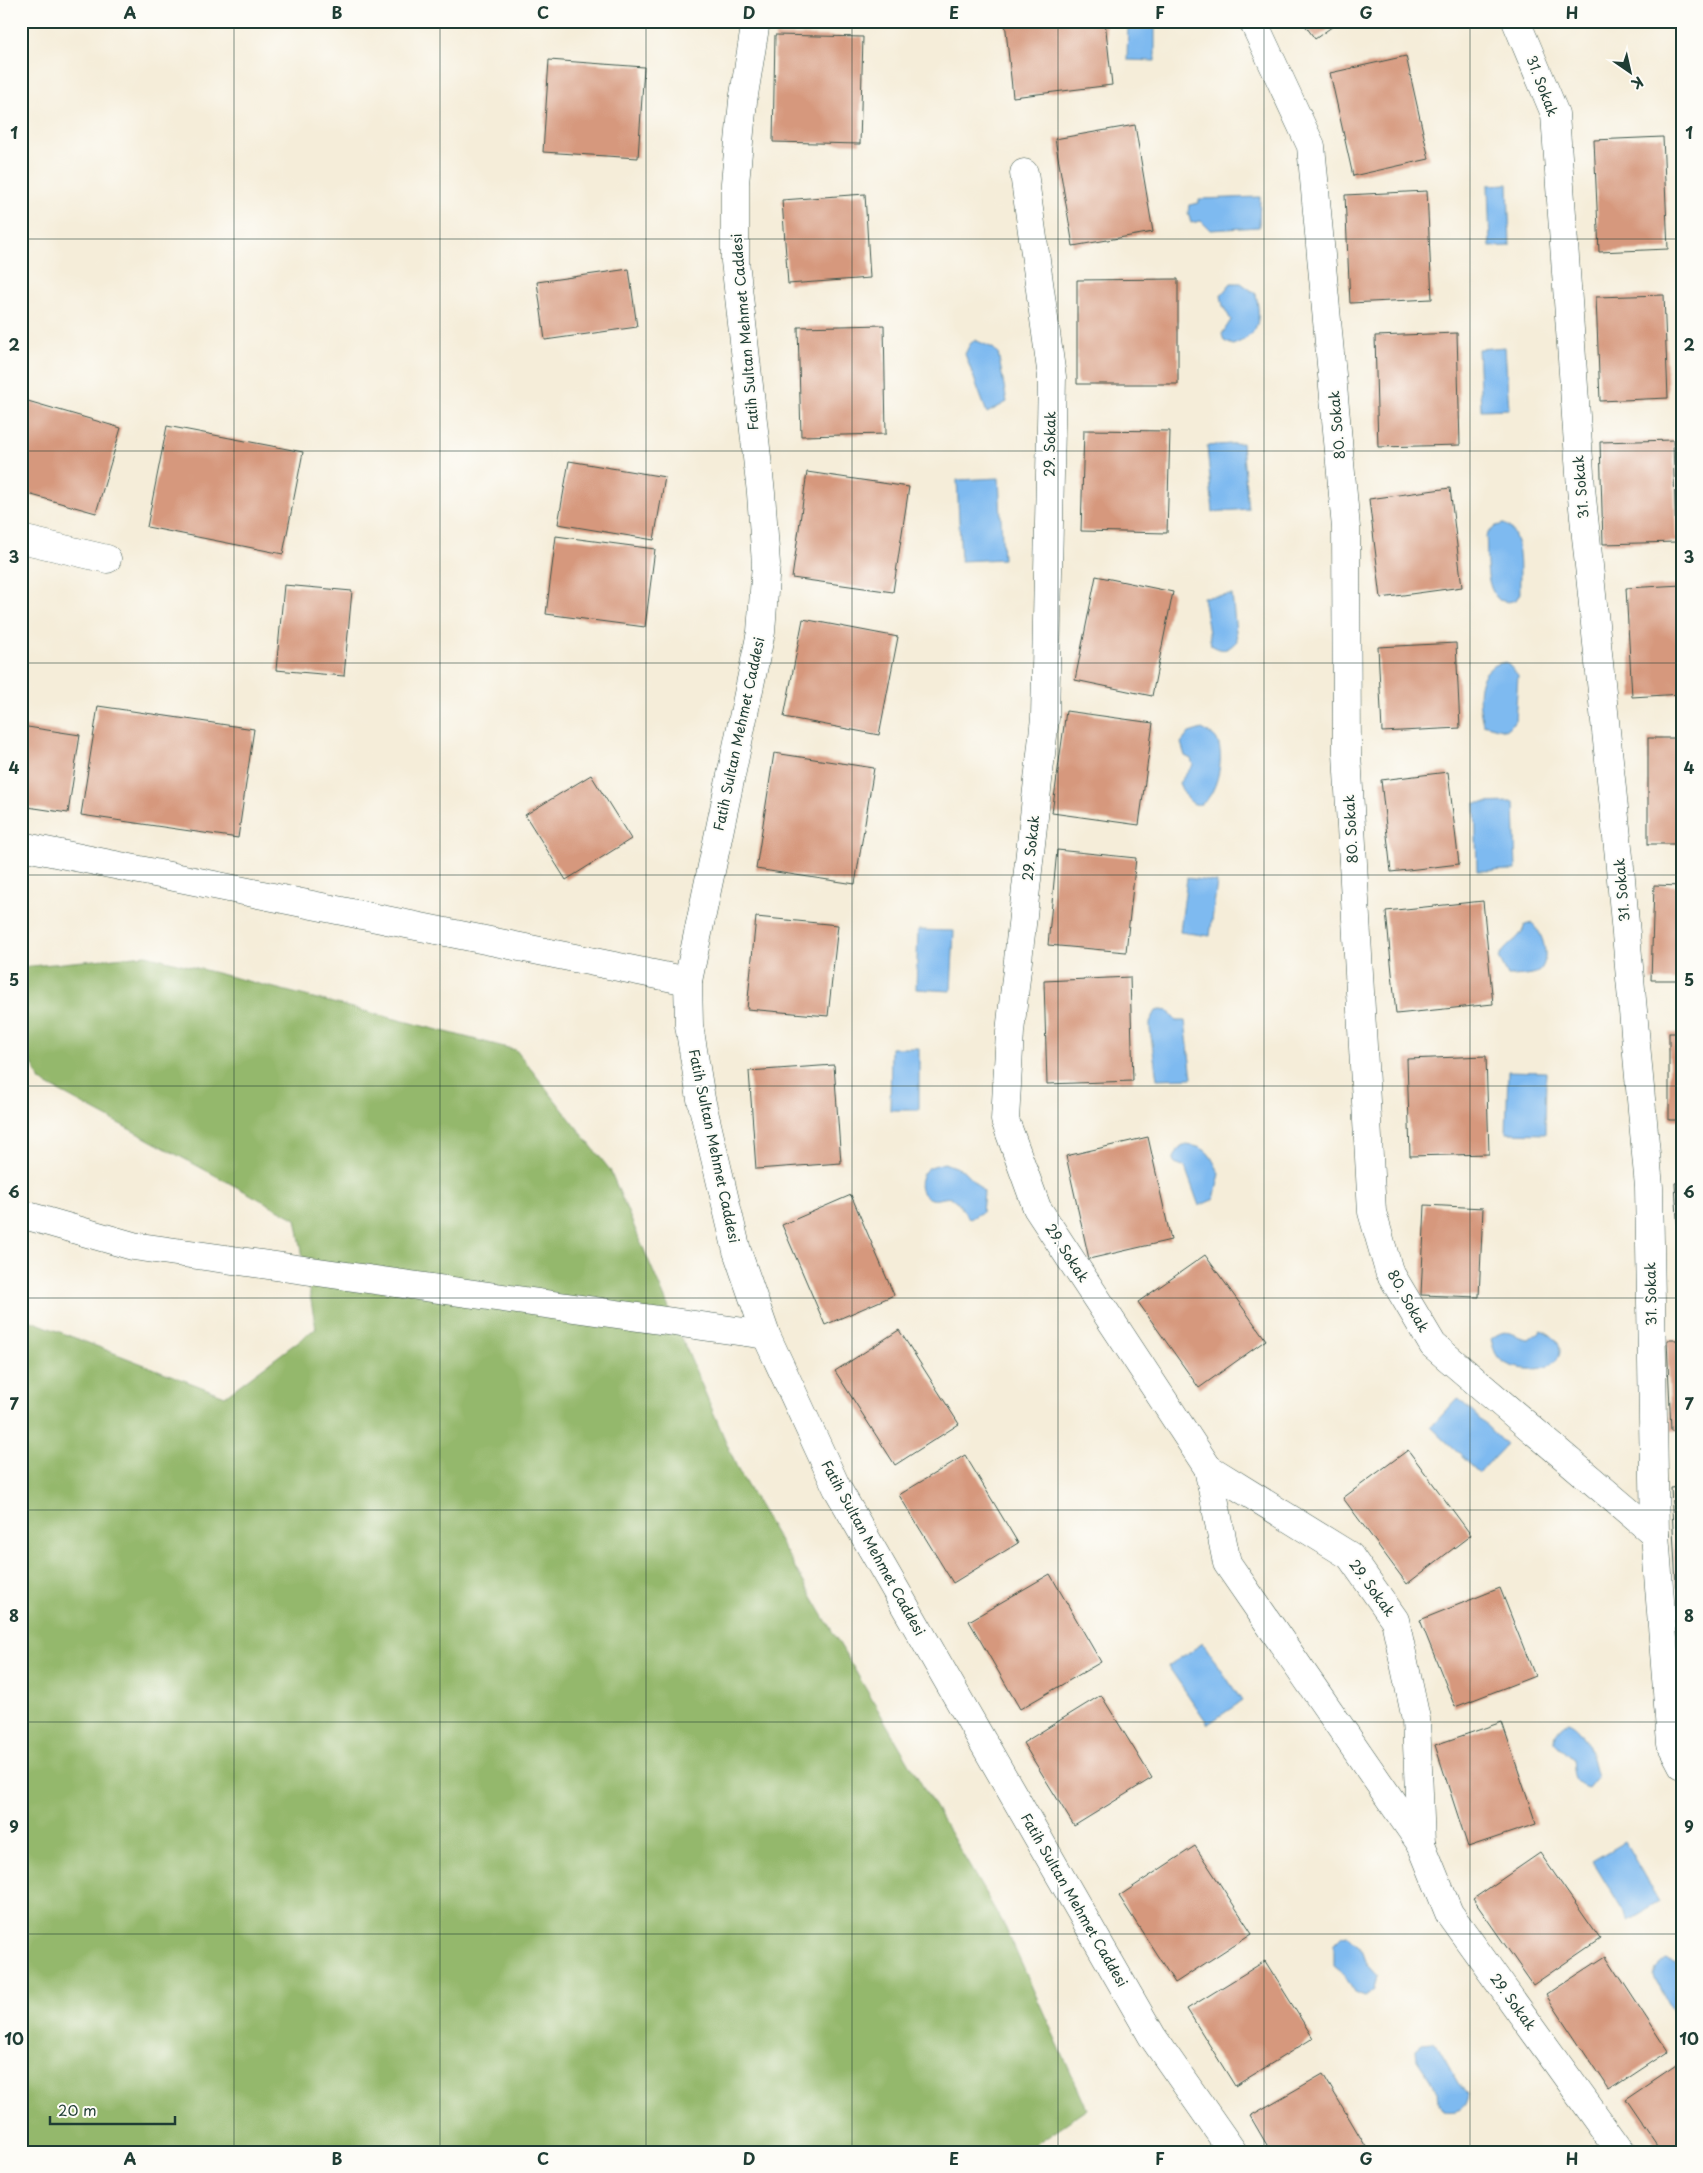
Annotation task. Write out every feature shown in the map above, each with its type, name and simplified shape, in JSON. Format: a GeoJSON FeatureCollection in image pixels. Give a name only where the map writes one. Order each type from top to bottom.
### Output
{"type":"FeatureCollection","features":[{"type":"Feature","properties":{"kind":"street","name":"Fatih Sultan Mehmet Caddesi"},"geometry":{"type":"LineString","coordinates":[[756,21],[743,101],[734,182],[735,261],[760,483],[766,564],[761,632],[688,981],[689,1025],[701,1099],[737,1251],[766,1334],[837,1488],[1152,2036],[1233,2152]]}},
{"type":"Feature","properties":{"kind":"street","name":"80. Sokak"},"geometry":{"type":"LineString","coordinates":[[1253,21],[1311,146],[1346,528],[1347,753],[1372,1212],[1389,1270],[1432,1345],[1655,1534]]}},
{"type":"Feature","properties":{"kind":"street","name":"31. Sokak"},"geometry":{"type":"LineString","coordinates":[[1516,21],[1555,114],[1580,488],[1619,857],[1648,1187],[1655,1534],[1671,1744],[1682,1765]]}},
{"type":"Feature","properties":{"kind":"street","name":"29. Sokak"},"geometry":{"type":"LineString","coordinates":[[1024,173],[1052,377],[1045,718],[1010,1032],[1005,1120],[1037,1208],[1208,1468],[1227,1563],[1421,1844],[1449,1913],[1621,2152]]}},
{"type":"Feature","properties":{"kind":"street"},"geometry":{"type":"LineString","coordinates":[[21,539],[107,560]]}},
{"type":"Feature","properties":{"kind":"street"},"geometry":{"type":"LineString","coordinates":[[21,846],[688,981]]}},
{"type":"Feature","properties":{"kind":"street"},"geometry":{"type":"LineString","coordinates":[[21,1214],[133,1246],[766,1334]]}},
{"type":"Feature","properties":{"kind":"street","name":"29. Sokak"},"geometry":{"type":"LineString","coordinates":[[1208,1468],[1350,1556],[1395,1620],[1416,1719],[1421,1844]]}},
{"type":"Feature","properties":{"kind":"green space"},"geometry":{"type":"Polygon","coordinates":[[[146,955],[516,1050],[610,1170],[738,1470],[1005,1927],[1087,2109],[1024,2152],[21,2152],[21,1317],[225,1396],[316,1328],[296,1219],[40,1081],[21,1038],[21,967],[146,955]]]}},
{"type":"Feature","properties":{"kind":"water"},"geometry":{"type":"Polygon","coordinates":[[[1128,21],[1155,21],[1155,61],[1127,60],[1128,21]]]}},
{"type":"Feature","properties":{"kind":"water"},"geometry":{"type":"Polygon","coordinates":[[[1508,184],[1510,246],[1490,247],[1488,185],[1508,184]]]}},
{"type":"Feature","properties":{"kind":"water"},"geometry":{"type":"Polygon","coordinates":[[[1260,197],[1259,227],[1210,230],[1201,221],[1191,223],[1188,213],[1189,205],[1199,203],[1199,199],[1260,197]]]}},
{"type":"Feature","properties":{"kind":"water"},"geometry":{"type":"Polygon","coordinates":[[[1231,283],[1241,283],[1256,294],[1258,312],[1258,319],[1253,331],[1242,341],[1233,345],[1224,341],[1222,334],[1231,320],[1223,306],[1221,295],[1231,283]]]}},
{"type":"Feature","properties":{"kind":"water"},"geometry":{"type":"Polygon","coordinates":[[[975,340],[993,348],[998,353],[1007,402],[987,413],[965,354],[970,344],[975,340]]]}},
{"type":"Feature","properties":{"kind":"water"},"geometry":{"type":"Polygon","coordinates":[[[1505,347],[1509,409],[1481,410],[1478,349],[1505,347]]]}},
{"type":"Feature","properties":{"kind":"water"},"geometry":{"type":"Polygon","coordinates":[[[1242,443],[1248,509],[1213,512],[1207,446],[1242,443]]]}},
{"type":"Feature","properties":{"kind":"water"},"geometry":{"type":"Polygon","coordinates":[[[999,478],[1003,559],[961,561],[957,480],[999,478]]]}},
{"type":"Feature","properties":{"kind":"water"},"geometry":{"type":"Polygon","coordinates":[[[1504,524],[1515,535],[1520,565],[1520,593],[1516,600],[1508,602],[1499,600],[1490,586],[1487,560],[1486,535],[1496,526],[1504,524]]]}},
{"type":"Feature","properties":{"kind":"water"},"geometry":{"type":"Polygon","coordinates":[[[1232,595],[1237,641],[1228,649],[1219,649],[1211,645],[1203,597],[1232,595]]]}},
{"type":"Feature","properties":{"kind":"water"},"geometry":{"type":"Polygon","coordinates":[[[1506,662],[1518,675],[1515,722],[1505,730],[1483,724],[1479,695],[1483,677],[1488,670],[1506,662]]]}},
{"type":"Feature","properties":{"kind":"water"},"geometry":{"type":"Polygon","coordinates":[[[1202,729],[1213,735],[1217,740],[1220,751],[1220,765],[1212,792],[1205,801],[1197,804],[1188,799],[1179,783],[1193,765],[1191,759],[1185,756],[1181,743],[1189,733],[1202,729]]]}},
{"type":"Feature","properties":{"kind":"water"},"geometry":{"type":"Polygon","coordinates":[[[1514,802],[1516,870],[1477,871],[1475,803],[1514,802]]]}},
{"type":"Feature","properties":{"kind":"water"},"geometry":{"type":"Polygon","coordinates":[[[1187,878],[1217,882],[1210,936],[1180,932],[1187,878]]]}},
{"type":"Feature","properties":{"kind":"water"},"geometry":{"type":"Polygon","coordinates":[[[1532,923],[1540,933],[1545,961],[1536,973],[1508,976],[1499,958],[1505,949],[1520,935],[1525,925],[1532,923]]]}},
{"type":"Feature","properties":{"kind":"water"},"geometry":{"type":"Polygon","coordinates":[[[918,930],[954,931],[951,991],[916,989],[918,930]]]}},
{"type":"Feature","properties":{"kind":"water"},"geometry":{"type":"Polygon","coordinates":[[[1156,1011],[1168,1011],[1176,1021],[1185,1021],[1192,1078],[1157,1079],[1150,1022],[1156,1011]]]}},
{"type":"Feature","properties":{"kind":"water"},"geometry":{"type":"Polygon","coordinates":[[[891,1048],[919,1048],[919,1110],[890,1110],[891,1048]]]}},
{"type":"Feature","properties":{"kind":"water"},"geometry":{"type":"Polygon","coordinates":[[[1508,1071],[1546,1072],[1545,1134],[1506,1133],[1508,1071]]]}},
{"type":"Feature","properties":{"kind":"water"},"geometry":{"type":"Polygon","coordinates":[[[1183,1145],[1198,1147],[1207,1152],[1220,1174],[1214,1199],[1199,1206],[1185,1167],[1175,1163],[1173,1160],[1179,1148],[1183,1145]]]}},
{"type":"Feature","properties":{"kind":"water"},"geometry":{"type":"Polygon","coordinates":[[[944,1163],[963,1170],[984,1192],[982,1212],[970,1219],[952,1198],[935,1199],[927,1198],[924,1195],[920,1187],[923,1174],[926,1170],[944,1163]]]}},
{"type":"Feature","properties":{"kind":"water"},"geometry":{"type":"Polygon","coordinates":[[[1541,1330],[1556,1340],[1560,1354],[1552,1364],[1540,1369],[1524,1369],[1502,1361],[1496,1353],[1491,1339],[1506,1332],[1529,1339],[1541,1330]]]}},
{"type":"Feature","properties":{"kind":"water"},"geometry":{"type":"Polygon","coordinates":[[[1458,1398],[1506,1445],[1479,1473],[1431,1427],[1458,1398]]]}},
{"type":"Feature","properties":{"kind":"water"},"geometry":{"type":"Polygon","coordinates":[[[1203,1643],[1242,1701],[1208,1724],[1168,1666],[1203,1643]]]}},
{"type":"Feature","properties":{"kind":"water"},"geometry":{"type":"Polygon","coordinates":[[[1568,1722],[1580,1731],[1591,1754],[1597,1777],[1588,1788],[1576,1781],[1573,1773],[1572,1759],[1555,1743],[1558,1731],[1568,1722]]]}},
{"type":"Feature","properties":{"kind":"water"},"geometry":{"type":"Polygon","coordinates":[[[1625,1842],[1659,1902],[1629,1920],[1593,1861],[1625,1842]]]}},
{"type":"Feature","properties":{"kind":"water"},"geometry":{"type":"Polygon","coordinates":[[[1348,1935],[1360,1947],[1366,1964],[1377,1976],[1374,1990],[1365,1996],[1354,1992],[1344,1974],[1334,1966],[1334,1944],[1342,1936],[1348,1935]]]}},
{"type":"Feature","properties":{"kind":"water"},"geometry":{"type":"Polygon","coordinates":[[[1666,1960],[1679,1965],[1682,1970],[1682,2018],[1675,2015],[1654,1976],[1656,1969],[1666,1960]]]}},
{"type":"Feature","properties":{"kind":"water"},"geometry":{"type":"Polygon","coordinates":[[[1433,2043],[1437,2046],[1458,2083],[1468,2094],[1465,2103],[1460,2109],[1444,2111],[1439,2104],[1438,2091],[1417,2060],[1416,2049],[1422,2044],[1433,2043]]]}},
{"type":"Feature","properties":{"kind":"building"},"geometry":{"type":"Polygon","coordinates":[[[1005,21],[1105,21],[1112,85],[1013,97],[1005,21]]]}},
{"type":"Feature","properties":{"kind":"building"},"geometry":{"type":"Polygon","coordinates":[[[1302,21],[1340,21],[1315,39],[1302,21]]]}},
{"type":"Feature","properties":{"kind":"building"},"geometry":{"type":"Polygon","coordinates":[[[775,35],[863,37],[860,144],[773,142],[775,35]]]}},
{"type":"Feature","properties":{"kind":"building"},"geometry":{"type":"Polygon","coordinates":[[[1406,56],[1429,159],[1353,176],[1330,73],[1406,56]]]}},
{"type":"Feature","properties":{"kind":"building"},"geometry":{"type":"Polygon","coordinates":[[[549,60],[644,67],[638,158],[543,152],[549,60]]]}},
{"type":"Feature","properties":{"kind":"building"},"geometry":{"type":"Polygon","coordinates":[[[1135,125],[1153,232],[1073,246],[1055,139],[1135,125]]]}},
{"type":"Feature","properties":{"kind":"building"},"geometry":{"type":"Polygon","coordinates":[[[1663,137],[1668,249],[1599,252],[1594,140],[1663,137]]]}},
{"type":"Feature","properties":{"kind":"building"},"geometry":{"type":"Polygon","coordinates":[[[1427,191],[1432,299],[1350,303],[1345,195],[1427,191]]]}},
{"type":"Feature","properties":{"kind":"building"},"geometry":{"type":"Polygon","coordinates":[[[865,194],[870,278],[788,284],[782,200],[865,194]]]}},
{"type":"Feature","properties":{"kind":"building"},"geometry":{"type":"Polygon","coordinates":[[[629,269],[637,327],[545,340],[537,282],[629,269]]]}},
{"type":"Feature","properties":{"kind":"building"},"geometry":{"type":"Polygon","coordinates":[[[1178,279],[1178,384],[1077,384],[1077,280],[1178,279]]]}},
{"type":"Feature","properties":{"kind":"building"},"geometry":{"type":"Polygon","coordinates":[[[1664,295],[1668,398],[1600,401],[1596,297],[1664,295]]]}},
{"type":"Feature","properties":{"kind":"building"},"geometry":{"type":"Polygon","coordinates":[[[884,325],[886,434],[801,436],[798,327],[884,325]]]}},
{"type":"Feature","properties":{"kind":"building"},"geometry":{"type":"Polygon","coordinates":[[[1457,333],[1460,445],[1378,447],[1375,336],[1457,333]]]}},
{"type":"Feature","properties":{"kind":"building"},"geometry":{"type":"Polygon","coordinates":[[[21,399],[121,428],[96,513],[21,492],[21,399]]]}},
{"type":"Feature","properties":{"kind":"building"},"geometry":{"type":"Polygon","coordinates":[[[167,426],[303,452],[283,554],[147,527],[167,426]]]}},
{"type":"Feature","properties":{"kind":"building"},"geometry":{"type":"Polygon","coordinates":[[[1084,430],[1170,431],[1167,533],[1081,531],[1084,430]]]}},
{"type":"Feature","properties":{"kind":"building"},"geometry":{"type":"Polygon","coordinates":[[[1673,440],[1676,542],[1603,544],[1600,442],[1673,440]]]}},
{"type":"Feature","properties":{"kind":"building"},"geometry":{"type":"Polygon","coordinates":[[[569,461],[665,477],[654,540],[558,524],[569,461]]]}},
{"type":"Feature","properties":{"kind":"building"},"geometry":{"type":"Polygon","coordinates":[[[807,472],[909,487],[893,592],[792,578],[807,472]]]}},
{"type":"Feature","properties":{"kind":"building"},"geometry":{"type":"Polygon","coordinates":[[[1450,488],[1462,587],[1381,598],[1369,499],[1450,488]]]}},
{"type":"Feature","properties":{"kind":"building"},"geometry":{"type":"Polygon","coordinates":[[[556,536],[655,549],[645,627],[546,614],[556,536]]]}},
{"type":"Feature","properties":{"kind":"building"},"geometry":{"type":"Polygon","coordinates":[[[1096,576],[1173,592],[1152,696],[1075,680],[1096,576]]]}},
{"type":"Feature","properties":{"kind":"building"},"geometry":{"type":"Polygon","coordinates":[[[284,585],[352,591],[344,676],[276,670],[284,585]]]}},
{"type":"Feature","properties":{"kind":"building"},"geometry":{"type":"Polygon","coordinates":[[[1682,585],[1682,694],[1632,697],[1626,588],[1682,585]]]}},
{"type":"Feature","properties":{"kind":"building"},"geometry":{"type":"Polygon","coordinates":[[[803,619],[898,637],[879,735],[784,717],[803,619]]]}},
{"type":"Feature","properties":{"kind":"building"},"geometry":{"type":"Polygon","coordinates":[[[1456,643],[1460,728],[1382,732],[1378,647],[1456,643]]]}},
{"type":"Feature","properties":{"kind":"building"},"geometry":{"type":"Polygon","coordinates":[[[98,706],[254,729],[238,838],[81,815],[98,706]]]}},
{"type":"Feature","properties":{"kind":"building"},"geometry":{"type":"Polygon","coordinates":[[[1066,711],[1153,723],[1139,825],[1052,813],[1066,711]]]}},
{"type":"Feature","properties":{"kind":"building"},"geometry":{"type":"Polygon","coordinates":[[[21,726],[80,735],[68,813],[21,806],[21,726]]]}},
{"type":"Feature","properties":{"kind":"building"},"geometry":{"type":"Polygon","coordinates":[[[1648,738],[1682,738],[1682,844],[1648,844],[1648,738]]]}},
{"type":"Feature","properties":{"kind":"building"},"geometry":{"type":"Polygon","coordinates":[[[774,753],[874,768],[855,884],[756,869],[774,753]]]}},
{"type":"Feature","properties":{"kind":"building"},"geometry":{"type":"Polygon","coordinates":[[[1448,772],[1459,864],[1391,872],[1381,780],[1448,772]]]}},
{"type":"Feature","properties":{"kind":"building"},"geometry":{"type":"Polygon","coordinates":[[[591,775],[631,839],[566,880],[525,815],[591,775]]]}},
{"type":"Feature","properties":{"kind":"building"},"geometry":{"type":"Polygon","coordinates":[[[1057,850],[1136,858],[1126,952],[1048,945],[1057,850]]]}},
{"type":"Feature","properties":{"kind":"building"},"geometry":{"type":"Polygon","coordinates":[[[1654,885],[1682,886],[1682,980],[1651,980],[1654,885]]]}},
{"type":"Feature","properties":{"kind":"building"},"geometry":{"type":"Polygon","coordinates":[[[1483,901],[1493,1004],[1396,1014],[1386,911],[1483,901]]]}},
{"type":"Feature","properties":{"kind":"building"},"geometry":{"type":"Polygon","coordinates":[[[756,917],[838,925],[828,1016],[747,1009],[756,917]]]}},
{"type":"Feature","properties":{"kind":"building"},"geometry":{"type":"Polygon","coordinates":[[[1130,977],[1133,1081],[1047,1084],[1044,981],[1130,977]]]}},
{"type":"Feature","properties":{"kind":"building"},"geometry":{"type":"Polygon","coordinates":[[[1669,1033],[1682,1033],[1682,1120],[1669,1120],[1669,1033]]]}},
{"type":"Feature","properties":{"kind":"building"},"geometry":{"type":"Polygon","coordinates":[[[1486,1056],[1489,1154],[1410,1156],[1407,1059],[1486,1056]]]}},
{"type":"Feature","properties":{"kind":"building"},"geometry":{"type":"Polygon","coordinates":[[[834,1065],[841,1163],[756,1169],[749,1071],[834,1065]]]}},
{"type":"Feature","properties":{"kind":"building"},"geometry":{"type":"Polygon","coordinates":[[[1148,1137],[1171,1240],[1089,1259],[1066,1156],[1148,1137]]]}},
{"type":"Feature","properties":{"kind":"building"},"geometry":{"type":"Polygon","coordinates":[[[1682,1182],[1682,1269],[1680,1269],[1675,1183],[1682,1182]]]}},
{"type":"Feature","properties":{"kind":"building"},"geometry":{"type":"Polygon","coordinates":[[[851,1195],[894,1295],[825,1325],[782,1225],[851,1195]]]}},
{"type":"Feature","properties":{"kind":"building"},"geometry":{"type":"Polygon","coordinates":[[[1425,1205],[1483,1208],[1479,1297],[1421,1295],[1425,1205]]]}},
{"type":"Feature","properties":{"kind":"building"},"geometry":{"type":"Polygon","coordinates":[[[1205,1255],[1266,1340],[1199,1388],[1138,1302],[1205,1255]]]}},
{"type":"Feature","properties":{"kind":"building"},"geometry":{"type":"Polygon","coordinates":[[[899,1330],[959,1424],[895,1465],[835,1371],[899,1330]]]}},
{"type":"Feature","properties":{"kind":"building"},"geometry":{"type":"Polygon","coordinates":[[[1667,1340],[1682,1340],[1682,1430],[1671,1431],[1667,1340]]]}},
{"type":"Feature","properties":{"kind":"building"},"geometry":{"type":"Polygon","coordinates":[[[1408,1450],[1471,1535],[1407,1584],[1343,1498],[1408,1450]]]}},
{"type":"Feature","properties":{"kind":"building"},"geometry":{"type":"Polygon","coordinates":[[[965,1455],[1018,1543],[953,1583],[899,1495],[965,1455]]]}},
{"type":"Feature","properties":{"kind":"building"},"geometry":{"type":"Polygon","coordinates":[[[1682,1487],[1682,1587],[1676,1587],[1671,1488],[1682,1487]]]}},
{"type":"Feature","properties":{"kind":"building"},"geometry":{"type":"Polygon","coordinates":[[[1050,1574],[1101,1662],[1020,1709],[969,1621],[1050,1574]]]}},
{"type":"Feature","properties":{"kind":"building"},"geometry":{"type":"Polygon","coordinates":[[[1500,1588],[1535,1676],[1455,1707],[1420,1620],[1500,1588]]]}},
{"type":"Feature","properties":{"kind":"building"},"geometry":{"type":"Polygon","coordinates":[[[1101,1695],[1152,1778],[1074,1826],[1023,1743],[1101,1695]]]}},
{"type":"Feature","properties":{"kind":"building"},"geometry":{"type":"Polygon","coordinates":[[[1502,1722],[1536,1824],[1468,1847],[1435,1745],[1502,1722]]]}},
{"type":"Feature","properties":{"kind":"building"},"geometry":{"type":"Polygon","coordinates":[[[1195,1846],[1252,1933],[1175,1983],[1119,1896],[1195,1846]]]}},
{"type":"Feature","properties":{"kind":"building"},"geometry":{"type":"Polygon","coordinates":[[[1540,1853],[1600,1939],[1533,1985],[1473,1899],[1540,1853]]]}},
{"type":"Feature","properties":{"kind":"building"},"geometry":{"type":"Polygon","coordinates":[[[1606,1956],[1668,2051],[1609,2090],[1546,1995],[1606,1956]]]}},
{"type":"Feature","properties":{"kind":"building"},"geometry":{"type":"Polygon","coordinates":[[[1265,1961],[1313,2038],[1235,2086],[1187,2009],[1265,1961]]]}},
{"type":"Feature","properties":{"kind":"building"},"geometry":{"type":"Polygon","coordinates":[[[1682,2061],[1682,2152],[1662,2152],[1626,2099],[1682,2061]]]}},
{"type":"Feature","properties":{"kind":"building"},"geometry":{"type":"Polygon","coordinates":[[[1323,2074],[1369,2152],[1271,2152],[1250,2116],[1323,2074]]]}}]}
